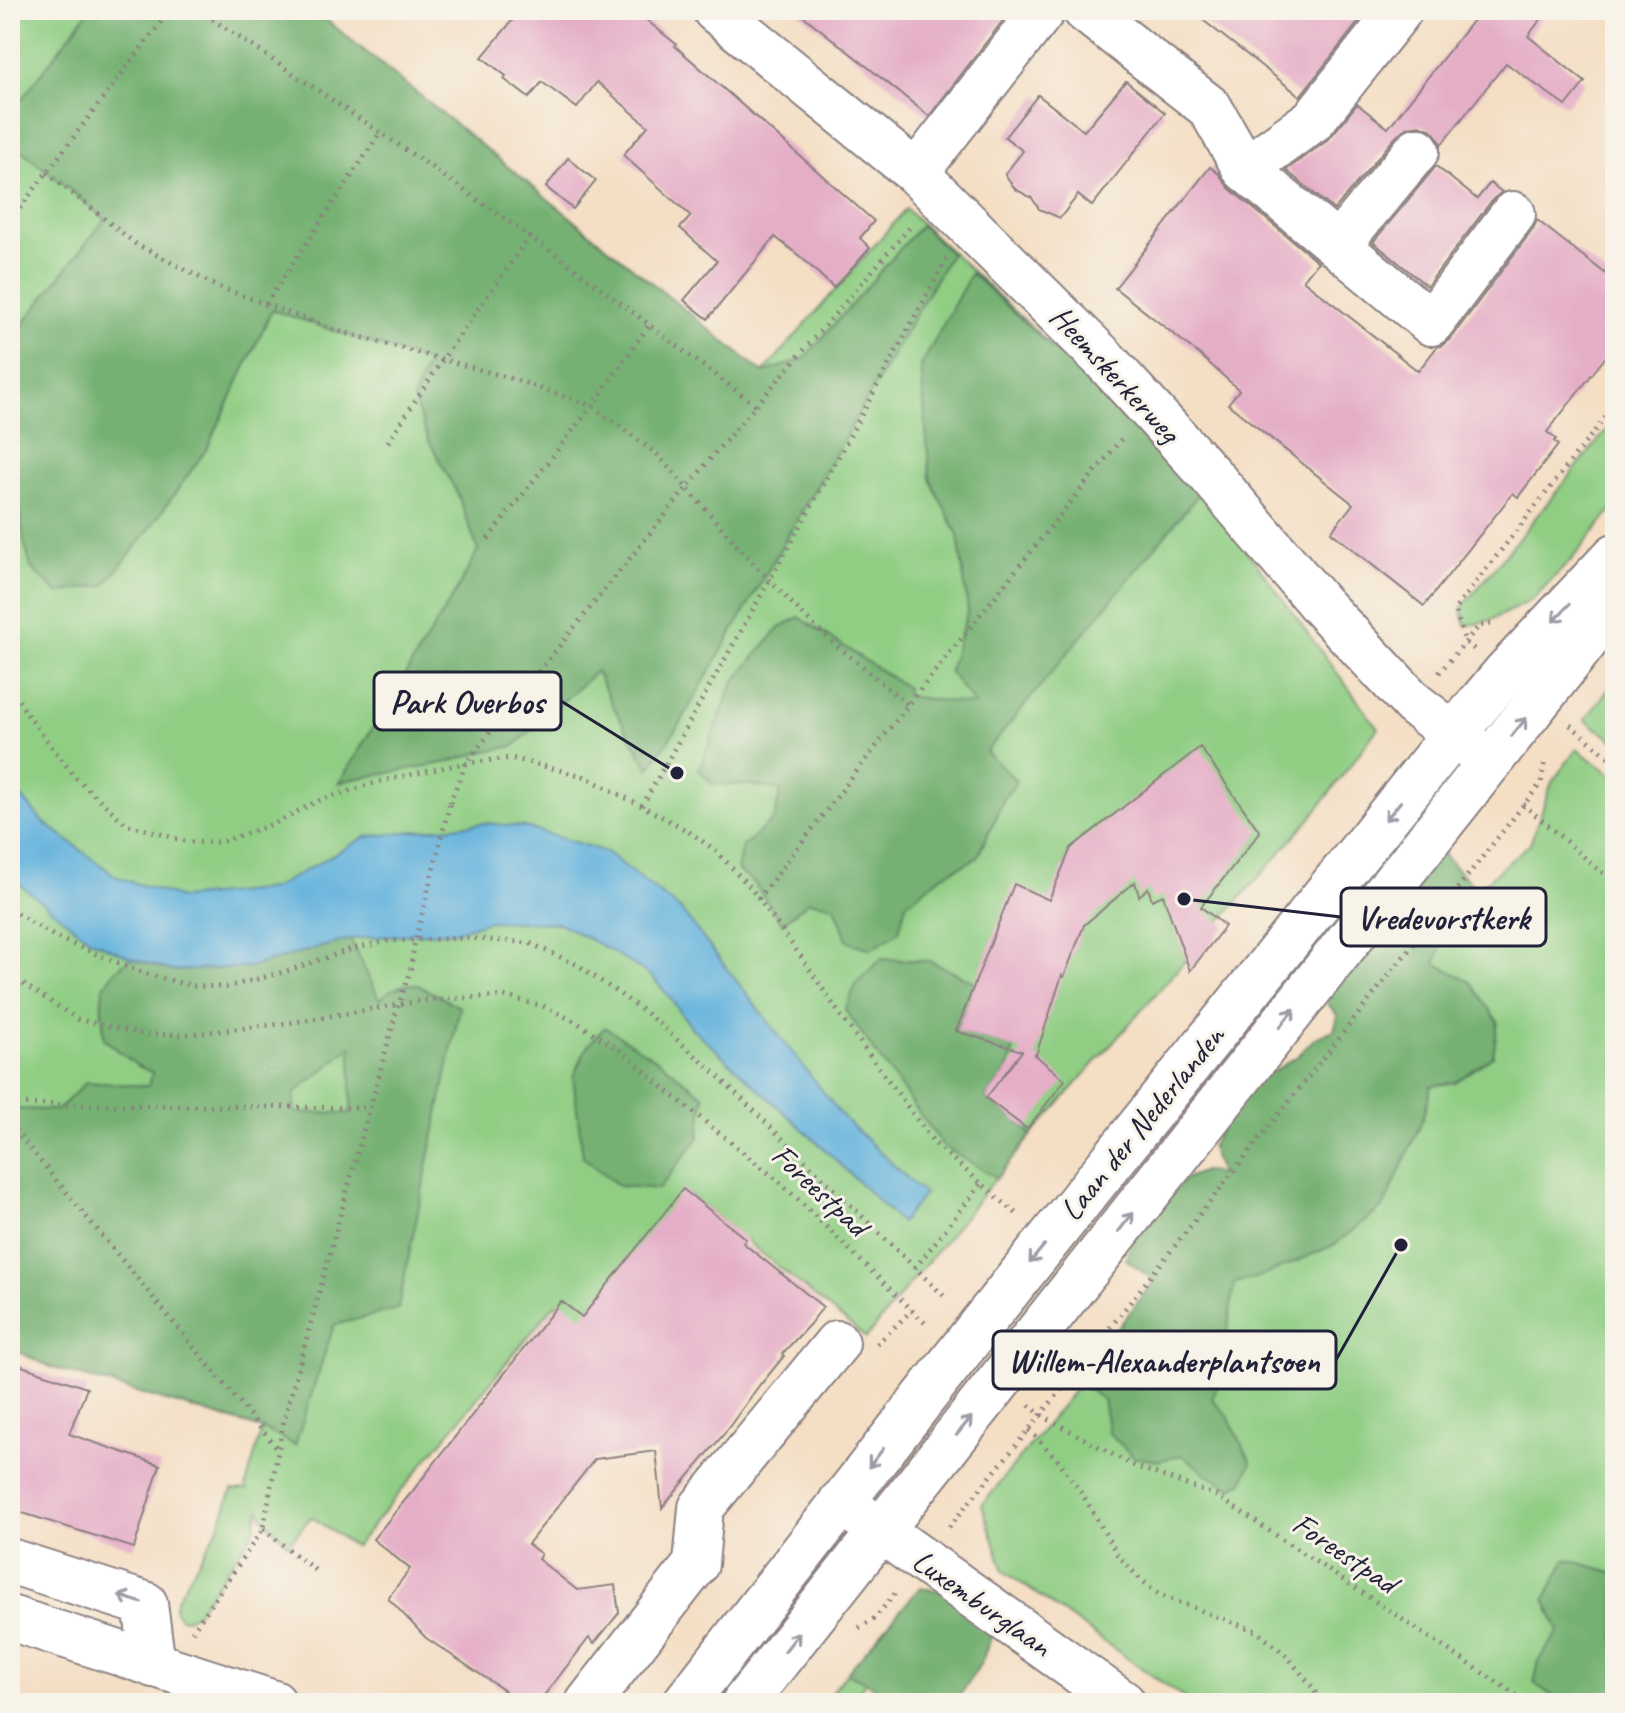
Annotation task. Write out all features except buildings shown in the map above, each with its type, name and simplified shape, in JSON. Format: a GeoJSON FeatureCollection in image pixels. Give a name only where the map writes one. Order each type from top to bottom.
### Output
{"type":"FeatureCollection","features":[{"type":"Feature","properties":{"kind":"street","name":"Heemskerkerweg"},"geometry":{"type":"LineString","coordinates":[[715,10],[940,197],[1102,357],[1211,476],[1320,604],[1414,704],[1490,762]]}},
{"type":"Feature","properties":{"kind":"street"},"geometry":{"type":"LineString","coordinates":[[940,197],[1043,10]]}},
{"type":"Feature","properties":{"kind":"street"},"geometry":{"type":"LineString","coordinates":[[1085,10],[1210,108],[1245,169],[1431,323],[1513,214]]}},
{"type":"Feature","properties":{"kind":"street"},"geometry":{"type":"LineString","coordinates":[[1245,169],[1313,120],[1400,10]]}},
{"type":"Feature","properties":{"kind":"street"},"geometry":{"type":"LineString","coordinates":[[1338,245],[1417,150]]}},
{"type":"Feature","properties":{"kind":"street","name":"Laan der Nederlanden"},"geometry":{"type":"LineString","coordinates":[[685,1703],[959,1352],[1454,734],[1505,673],[1615,556]]}},
{"type":"Feature","properties":{"kind":"street","name":"Laan der Nederlanden"},"geometry":{"type":"LineString","coordinates":[[744,1703],[1615,604]]}},
{"type":"Feature","properties":{"kind":"street"},"geometry":{"type":"LineString","coordinates":[[588,1703],[696,1564],[701,1508],[837,1343]]}},
{"type":"Feature","properties":{"kind":"street","name":"Luxemburglaan"},"geometry":{"type":"LineString","coordinates":[[841,1502],[1123,1703]]}},
{"type":"Feature","properties":{"kind":"street"},"geometry":{"type":"LineString","coordinates":[[10,1561],[145,1604],[160,1667]]}},
{"type":"Feature","properties":{"kind":"street"},"geometry":{"type":"LineString","coordinates":[[10,1618],[274,1703]]}},
{"type":"Feature","properties":{"kind":"path"},"geometry":{"type":"LineString","coordinates":[[10,221],[170,10]]}},
{"type":"Feature","properties":{"kind":"path"},"geometry":{"type":"LineString","coordinates":[[199,10],[530,236],[755,405]]}},
{"type":"Feature","properties":{"kind":"path"},"geometry":{"type":"LineString","coordinates":[[266,304],[380,133]]}},
{"type":"Feature","properties":{"kind":"path"},"geometry":{"type":"LineString","coordinates":[[47,173],[136,244],[216,286],[339,331],[510,378],[592,406],[657,454],[769,581],[815,627],[908,705]]}},
{"type":"Feature","properties":{"kind":"path"},"geometry":{"type":"LineString","coordinates":[[160,1667],[263,1529],[288,1405],[410,972],[450,803],[466,763],[755,405],[940,197]]}},
{"type":"Feature","properties":{"kind":"path"},"geometry":{"type":"LineString","coordinates":[[642,806],[769,581],[940,197]]}},
{"type":"Feature","properties":{"kind":"path"},"geometry":{"type":"LineString","coordinates":[[388,442],[530,236]]}},
{"type":"Feature","properties":{"kind":"path"},"geometry":{"type":"LineString","coordinates":[[488,539],[592,406],[649,325]]}},
{"type":"Feature","properties":{"kind":"path"},"geometry":{"type":"LineString","coordinates":[[1465,642],[1455,609],[1615,405]]}},
{"type":"Feature","properties":{"kind":"path"},"geometry":{"type":"LineString","coordinates":[[758,899],[908,705],[1147,407]]}},
{"type":"Feature","properties":{"kind":"path"},"geometry":{"type":"LineString","coordinates":[[10,687],[28,716],[76,778],[126,824],[188,842],[221,842],[276,823],[317,801],[378,782],[466,763],[511,758],[583,776],[642,806],[715,850],[750,887],[935,1144],[1022,1218]]}},
{"type":"Feature","properties":{"kind":"path"},"geometry":{"type":"LineString","coordinates":[[1570,725],[1615,762]]}},
{"type":"Feature","properties":{"kind":"path"},"geometry":{"type":"LineString","coordinates":[[855,1630],[875,1618],[1029,1430],[1523,804],[1615,884]]}},
{"type":"Feature","properties":{"kind":"path"},"geometry":{"type":"LineString","coordinates":[[10,909],[57,938],[143,973],[192,986],[227,987],[388,941],[466,938],[529,943],[578,965],[645,1012],[712,1070],[953,1305]]}},
{"type":"Feature","properties":{"kind":"path","name":"Foreestpad"},"geometry":{"type":"LineString","coordinates":[[10,975],[77,1019],[146,1035],[191,1034],[289,1023],[426,1000],[504,996],[543,1006],[576,1022],[624,1053],[782,1184],[959,1352]]}},
{"type":"Feature","properties":{"kind":"path"},"geometry":{"type":"LineString","coordinates":[[10,1104],[370,1108]]}},
{"type":"Feature","properties":{"kind":"path"},"geometry":{"type":"LineString","coordinates":[[10,1124],[278,1449]]}},
{"type":"Feature","properties":{"kind":"path"},"geometry":{"type":"LineString","coordinates":[[915,1268],[982,1183]]}},
{"type":"Feature","properties":{"kind":"path","name":"Foreestpad"},"geometry":{"type":"LineString","coordinates":[[999,1383],[1041,1415],[1132,1465],[1217,1496],[1528,1703]]}},
{"type":"Feature","properties":{"kind":"path"},"geometry":{"type":"LineString","coordinates":[[1029,1430],[1059,1461],[1117,1554],[1140,1579],[1160,1595],[1256,1631],[1287,1656],[1321,1703]]}},
{"type":"Feature","properties":{"kind":"path"},"geometry":{"type":"LineString","coordinates":[[263,1529],[316,1571]]}},
{"type":"Feature","properties":{"kind":"green space"},"geometry":{"type":"Polygon","coordinates":[[[10,10],[314,10],[763,373],[906,209],[1202,490],[1378,728],[1310,819],[1021,1147],[866,1338],[689,1194],[579,1323],[555,1304],[355,1547],[311,1517],[288,1544],[266,1522],[259,1510],[253,1533],[196,1613],[187,1619],[180,1618],[174,1610],[176,1600],[219,1526],[232,1490],[247,1490],[262,1429],[51,1367],[10,1348],[10,10]]]}},
{"type":"Feature","properties":{"kind":"green space"},"geometry":{"type":"Polygon","coordinates":[[[89,10],[314,10],[763,373],[804,359],[921,225],[951,253],[680,723],[649,769],[596,671],[514,746],[339,783],[478,550],[458,495],[428,439],[413,398],[428,362],[272,310],[208,447],[105,585],[58,593],[31,568],[24,541],[10,438],[10,341],[105,219],[10,141],[10,115],[89,10]]]}},
{"type":"Feature","properties":{"kind":"green space"},"geometry":{"type":"Polygon","coordinates":[[[971,273],[1202,490],[986,752],[1017,781],[1005,797],[977,858],[941,876],[906,904],[899,931],[871,949],[848,942],[835,906],[809,901],[782,923],[754,883],[737,870],[742,847],[774,819],[781,790],[712,784],[699,769],[733,683],[779,628],[799,617],[907,688],[906,696],[975,705],[949,671],[968,610],[958,535],[930,479],[921,366],[971,273]]]}},
{"type":"Feature","properties":{"kind":"green space"},"geometry":{"type":"Polygon","coordinates":[[[1615,420],[1615,506],[1572,559],[1532,600],[1491,620],[1466,626],[1461,609],[1615,420]]]}},
{"type":"Feature","properties":{"kind":"green space"},"geometry":{"type":"Polygon","coordinates":[[[1615,681],[1615,741],[1585,720],[1615,681]]]}},
{"type":"Feature","properties":{"kind":"green space"},"geometry":{"type":"Polygon","coordinates":[[[1577,749],[1615,777],[1615,1703],[1191,1703],[1004,1571],[982,1505],[1455,908],[1530,844],[1552,782],[1577,749]]]}},
{"type":"Feature","properties":{"kind":"green space"},"geometry":{"type":"Polygon","coordinates":[[[1439,850],[1484,897],[1469,924],[1455,909],[1435,963],[1471,982],[1498,1022],[1493,1056],[1456,1082],[1431,1086],[1424,1116],[1384,1206],[1334,1245],[1262,1276],[1234,1283],[1222,1374],[1212,1399],[1228,1416],[1251,1462],[1243,1482],[1231,1488],[1182,1455],[1158,1461],[1134,1457],[1109,1433],[1103,1400],[1077,1381],[1154,1281],[1126,1259],[1134,1235],[1186,1178],[1204,1171],[1220,1174],[1211,1147],[1247,1079],[1274,1071],[1299,1055],[1315,1038],[1334,1030],[1338,1016],[1328,1004],[1325,992],[1439,850]]]}},
{"type":"Feature","properties":{"kind":"green space"},"geometry":{"type":"Polygon","coordinates":[[[350,939],[380,1000],[397,988],[413,984],[460,1007],[398,1309],[334,1325],[295,1445],[263,1429],[51,1367],[10,1348],[10,1109],[58,1110],[86,1082],[148,1086],[153,1073],[136,1065],[104,1039],[102,992],[110,976],[131,958],[172,971],[250,967],[350,939]],[[351,1047],[294,1094],[295,1113],[351,1113],[351,1047]]]}},
{"type":"Feature","properties":{"kind":"green space"},"geometry":{"type":"Polygon","coordinates":[[[881,959],[930,961],[975,982],[954,1030],[1014,1048],[1008,1069],[986,1098],[1027,1129],[1031,1136],[997,1178],[943,1146],[845,1010],[857,982],[881,959]]]}},
{"type":"Feature","properties":{"kind":"green space"},"geometry":{"type":"Polygon","coordinates":[[[605,1027],[662,1063],[704,1096],[699,1137],[659,1189],[619,1186],[583,1157],[573,1077],[588,1045],[605,1027]]]}},
{"type":"Feature","properties":{"kind":"green space"},"geometry":{"type":"Polygon","coordinates":[[[1566,1559],[1615,1573],[1615,1703],[1569,1703],[1558,1700],[1534,1683],[1539,1661],[1559,1631],[1545,1599],[1566,1559]]]}},
{"type":"Feature","properties":{"kind":"green space"},"geometry":{"type":"Polygon","coordinates":[[[920,1587],[949,1593],[988,1624],[991,1638],[981,1663],[955,1703],[895,1703],[866,1682],[847,1673],[920,1587]]]}},
{"type":"Feature","properties":{"kind":"green space"},"geometry":{"type":"Polygon","coordinates":[[[847,1673],[866,1682],[850,1703],[823,1703],[847,1673]]]}},
{"type":"Feature","properties":{"kind":"water"},"geometry":{"type":"Polygon","coordinates":[[[10,783],[42,821],[117,877],[181,898],[272,889],[365,837],[486,823],[525,827],[606,852],[681,910],[842,1116],[924,1194],[901,1223],[692,1028],[651,976],[559,923],[489,921],[457,931],[350,939],[250,967],[172,971],[131,958],[89,939],[10,877],[10,783]]]}},
{"type":"Feature","properties":{"kind":"place","name":"Park Overbos"},"geometry":{"type":"Point","coordinates":[677,773]}},
{"type":"Feature","properties":{"kind":"place","name":"Vredevorstkerk"},"geometry":{"type":"Point","coordinates":[1184,899]}},
{"type":"Feature","properties":{"kind":"place","name":"Willem-Alexanderplantsoen"},"geometry":{"type":"Point","coordinates":[1401,1245]}}]}
